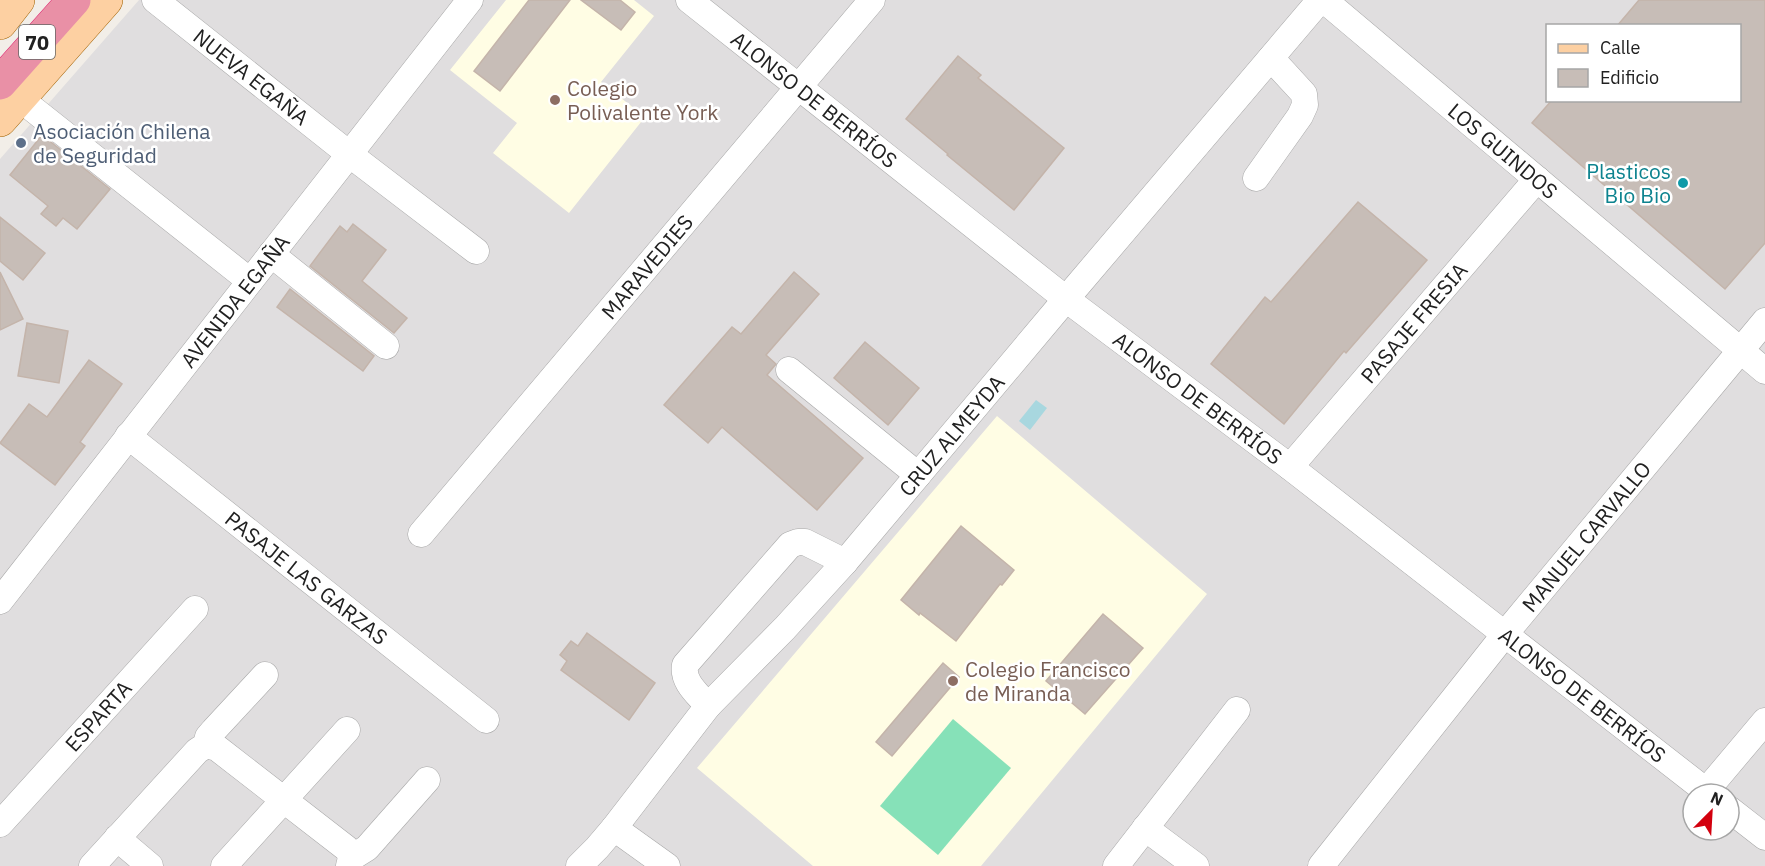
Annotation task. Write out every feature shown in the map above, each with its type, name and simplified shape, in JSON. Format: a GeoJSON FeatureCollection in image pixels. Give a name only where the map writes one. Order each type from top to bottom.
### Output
{"type":"FeatureCollection","features":[{"type":"Feature","properties":{"kind":"highway","name":"70"},"geometry":{"type":"LineString","coordinates":[[6,100],[74,0]]}},
{"type":"Feature","properties":{"kind":"main road"},"geometry":{"type":"LineString","coordinates":[[0,23],[18,0]]}},
{"type":"Feature","properties":{"kind":"main road"},"geometry":{"type":"LineString","coordinates":[[6,100],[106,0]]}},
{"type":"Feature","properties":{"kind":"street","name":"NUEVA EGAÑA"},"geometry":{"type":"LineString","coordinates":[[154,0],[349,154],[476,250]]}},
{"type":"Feature","properties":{"kind":"street","name":"AVENIDA EGAÑA"},"geometry":{"type":"LineString","coordinates":[[0,601],[470,0]]}},
{"type":"Feature","properties":{"kind":"street","name":"ALONSO DE BERRÍOS"},"geometry":{"type":"LineString","coordinates":[[689,0],[1066,299],[1290,467],[1695,782]]}},
{"type":"Feature","properties":{"kind":"street","name":"MARAVEDIES"},"geometry":{"type":"LineString","coordinates":[[421,534],[872,0]]}},
{"type":"Feature","properties":{"kind":"street","name":"CRUZ ALMEYDA"},"geometry":{"type":"LineString","coordinates":[[579,866],[614,828],[708,706],[785,628],[845,562],[1322,0]]}},
{"type":"Feature","properties":{"kind":"street","name":"LOS GUINDOS"},"geometry":{"type":"LineString","coordinates":[[1322,0],[1765,371]]}},
{"type":"Feature","properties":{"kind":"street"},"geometry":{"type":"LineString","coordinates":[[1256,178],[1300,116],[1305,105],[1304,94],[1271,58]]}},
{"type":"Feature","properties":{"kind":"street"},"geometry":{"type":"LineString","coordinates":[[6,100],[250,281]]}},
{"type":"Feature","properties":{"kind":"street","name":"PASAJE FRESIA"},"geometry":{"type":"LineString","coordinates":[[1290,467],[1537,179]]}},
{"type":"Feature","properties":{"kind":"street"},"geometry":{"type":"LineString","coordinates":[[270,254],[386,346]]}},
{"type":"Feature","properties":{"kind":"street","name":"MANUEL CARVALLO"},"geometry":{"type":"LineString","coordinates":[[1322,866],[1505,634],[1765,321]]}},
{"type":"Feature","properties":{"kind":"street"},"geometry":{"type":"LineString","coordinates":[[789,370],[918,475]]}},
{"type":"Feature","properties":{"kind":"street","name":"PASAJE LAS GARZAS"},"geometry":{"type":"LineString","coordinates":[[128,435],[486,720]]}},
{"type":"Feature","properties":{"kind":"street"},"geometry":{"type":"LineString","coordinates":[[708,706],[686,680],[685,665],[790,545],[805,542],[845,562]]}},
{"type":"Feature","properties":{"kind":"street","name":"ESPARTA"},"geometry":{"type":"LineString","coordinates":[[0,824],[195,609]]}},
{"type":"Feature","properties":{"kind":"street"},"geometry":{"type":"LineString","coordinates":[[92,866],[197,751],[206,745],[208,737],[265,675]]}},
{"type":"Feature","properties":{"kind":"street"},"geometry":{"type":"LineString","coordinates":[[1116,866],[1237,710]]}},
{"type":"Feature","properties":{"kind":"street"},"geometry":{"type":"LineString","coordinates":[[1716,782],[1765,721]]}},
{"type":"Feature","properties":{"kind":"street"},"geometry":{"type":"LineString","coordinates":[[224,866],[347,730]]}},
{"type":"Feature","properties":{"kind":"street"},"geometry":{"type":"LineString","coordinates":[[206,745],[217,748],[346,848],[350,862],[366,848],[428,780]]}},
{"type":"Feature","properties":{"kind":"street"},"geometry":{"type":"LineString","coordinates":[[1741,818],[1765,837]]}},
{"type":"Feature","properties":{"kind":"street"},"geometry":{"type":"LineString","coordinates":[[614,828],[667,866]]}},
{"type":"Feature","properties":{"kind":"street"},"geometry":{"type":"LineString","coordinates":[[1145,828],[1196,866]]}},
{"type":"Feature","properties":{"kind":"street"},"geometry":{"type":"LineString","coordinates":[[117,838],[150,866]]}},
{"type":"Feature","properties":{"kind":"shaded area"},"geometry":{"type":"Polygon","coordinates":[[[139,0],[1765,0],[1765,866],[0,866],[0,159],[139,0]]]}},
{"type":"Feature","properties":{"kind":"shaded area","name":"Colegio Polivalente York"},"geometry":{"type":"Polygon","coordinates":[[[506,0],[634,0],[654,16],[601,82],[645,117],[569,213],[493,153],[517,123],[450,70],[506,0]]]}},
{"type":"Feature","properties":{"kind":"shaded area","name":"Colegio Francisco de Miranda"},"geometry":{"type":"Polygon","coordinates":[[[997,416],[1207,594],[981,866],[813,866],[697,768],[997,416]]]}},
{"type":"Feature","properties":{"kind":"green space"},"geometry":{"type":"Polygon","coordinates":[[[953,719],[1011,768],[938,855],[880,806],[953,719]]]}},
{"type":"Feature","properties":{"kind":"water"},"geometry":{"type":"Polygon","coordinates":[[[1036,400],[1047,408],[1030,430],[1019,421],[1036,400]]]}},
{"type":"Feature","properties":{"kind":"building"},"geometry":{"type":"Polygon","coordinates":[[[529,0],[570,0],[500,91],[474,71],[529,0]]]}},
{"type":"Feature","properties":{"kind":"building"},"geometry":{"type":"Polygon","coordinates":[[[581,0],[620,0],[635,12],[621,30],[581,0]]]}},
{"type":"Feature","properties":{"kind":"building","name":"Plasticos Bio Bio"},"geometry":{"type":"Polygon","coordinates":[[[1639,0],[1765,0],[1765,243],[1725,289],[1532,123],[1550,102],[1741,102],[1741,24],[1619,24],[1639,0]]]}},
{"type":"Feature","properties":{"kind":"building"},"geometry":{"type":"Polygon","coordinates":[[[958,56],[981,75],[978,78],[1064,148],[1014,210],[906,119],[958,56]]]}},
{"type":"Feature","properties":{"kind":"building"},"geometry":{"type":"Polygon","coordinates":[[[42,135],[110,189],[77,229],[63,218],[56,226],[41,214],[48,206],[10,175],[42,135]]]}},
{"type":"Feature","properties":{"kind":"building"},"geometry":{"type":"Polygon","coordinates":[[[1358,202],[1427,260],[1346,353],[1344,351],[1284,424],[1211,364],[1265,297],[1271,302],[1358,202]]]}},
{"type":"Feature","properties":{"kind":"building"},"geometry":{"type":"Polygon","coordinates":[[[0,217],[45,253],[23,280],[0,261],[0,217]]]}},
{"type":"Feature","properties":{"kind":"building"},"geometry":{"type":"Polygon","coordinates":[[[353,224],[386,250],[362,281],[407,318],[394,333],[310,266],[340,226],[347,232],[353,224]]]}},
{"type":"Feature","properties":{"kind":"building"},"geometry":{"type":"Polygon","coordinates":[[[0,272],[23,319],[0,330],[0,272]]]}},
{"type":"Feature","properties":{"kind":"building"},"geometry":{"type":"Polygon","coordinates":[[[794,272],[819,294],[766,355],[776,364],[767,375],[863,458],[817,510],[722,427],[708,443],[664,405],[732,327],[741,334],[794,272]]]}},
{"type":"Feature","properties":{"kind":"building"},"geometry":{"type":"Polygon","coordinates":[[[290,289],[374,356],[363,371],[277,307],[290,289]]]}},
{"type":"Feature","properties":{"kind":"building"},"geometry":{"type":"Polygon","coordinates":[[[27,323],[68,331],[59,383],[18,376],[27,323]]]}},
{"type":"Feature","properties":{"kind":"building"},"geometry":{"type":"Polygon","coordinates":[[[865,342],[919,388],[888,425],[834,378],[865,342]]]}},
{"type":"Feature","properties":{"kind":"building"},"geometry":{"type":"Polygon","coordinates":[[[89,360],[122,384],[80,442],[85,446],[55,485],[0,443],[29,404],[47,417],[89,360]]]}},
{"type":"Feature","properties":{"kind":"building"},"geometry":{"type":"Polygon","coordinates":[[[961,526],[1014,570],[1002,585],[1000,584],[956,641],[901,600],[961,526]]]}},
{"type":"Feature","properties":{"kind":"building"},"geometry":{"type":"Polygon","coordinates":[[[1103,614],[1143,648],[1085,714],[1046,681],[1103,614]]]}},
{"type":"Feature","properties":{"kind":"building"},"geometry":{"type":"Polygon","coordinates":[[[587,633],[655,683],[629,720],[561,670],[567,661],[560,655],[571,641],[578,646],[587,633]]]}},
{"type":"Feature","properties":{"kind":"building"},"geometry":{"type":"Polygon","coordinates":[[[943,663],[959,677],[892,756],[876,742],[943,663]]]}},
{"type":"Feature","properties":{"kind":"place","name":"Colegio Polivalente York"},"geometry":{"type":"Point","coordinates":[555,100]}},
{"type":"Feature","properties":{"kind":"place","name":"Asociación Chilena de Seguridad"},"geometry":{"type":"Point","coordinates":[21,143]}},
{"type":"Feature","properties":{"kind":"place","name":"Plasticos Bio Bio"},"geometry":{"type":"Point","coordinates":[1683,183]}},
{"type":"Feature","properties":{"kind":"place","name":"Colegio Francisco de Miranda"},"geometry":{"type":"Point","coordinates":[953,681]}}]}
